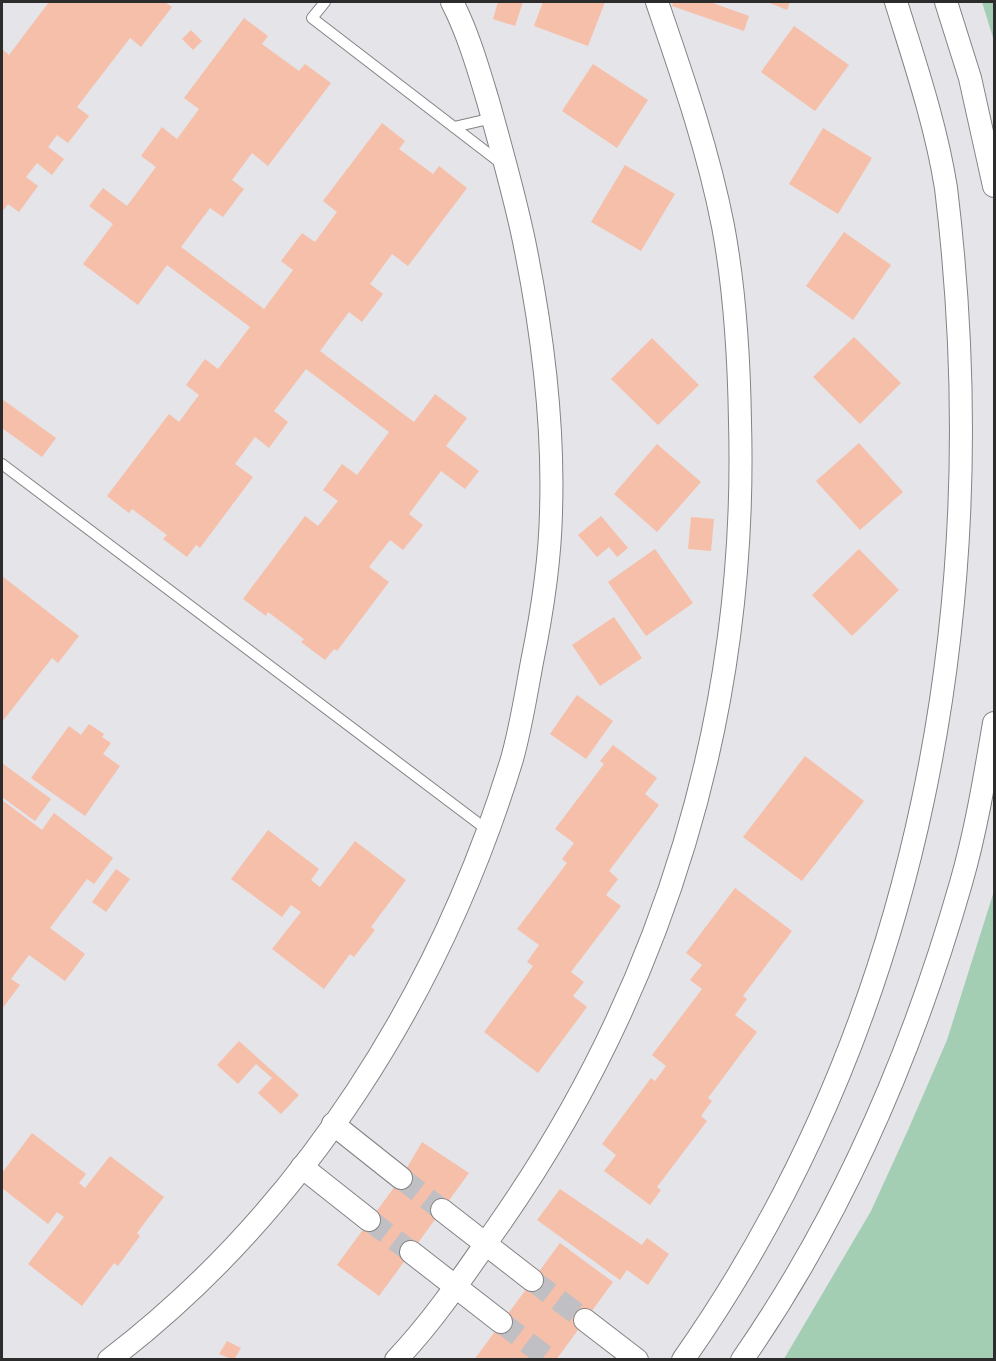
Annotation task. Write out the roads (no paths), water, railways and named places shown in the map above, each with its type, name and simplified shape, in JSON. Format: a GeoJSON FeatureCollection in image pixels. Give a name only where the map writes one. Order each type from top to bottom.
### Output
{"type":"FeatureCollection","features":[{"type":"Feature","properties":{"kind":"street"},"geometry":{"type":"LineString","coordinates":[[109,1359],[176,1305],[221,1263],[302,1167],[368,1073],[426,973],[451,922],[512,757],[539,626],[551,513],[551,450],[538,323],[528,259],[493,118],[477,64],[452,2]]}},
{"type":"Feature","properties":{"kind":"street"},"geometry":{"type":"LineString","coordinates":[[396,1359],[456,1286],[530,1181],[595,1068],[656,931],[696,809],[727,658],[741,522],[739,376],[733,303],[723,226],[704,149],[657,2]]}},
{"type":"Feature","properties":{"kind":"street"},"geometry":{"type":"LineString","coordinates":[[682,1359],[721,1305],[797,1173],[869,1011],[915,869],[951,696],[968,532],[966,364],[946,186],[923,90],[896,2]]}},
{"type":"Feature","properties":{"kind":"street"},"geometry":{"type":"LineString","coordinates":[[946,2],[970,78],[994,186]]}},
{"type":"Feature","properties":{"kind":"street"},"geometry":{"type":"LineString","coordinates":[[742,1359],[762,1331],[840,1195],[915,1028],[961,882],[994,723]]}},
{"type":"Feature","properties":{"kind":"street"},"geometry":{"type":"LineString","coordinates":[[333,1124],[401,1178]]}},
{"type":"Feature","properties":{"kind":"street"},"geometry":{"type":"LineString","coordinates":[[302,1167],[369,1221]]}},
{"type":"Feature","properties":{"kind":"street"},"geometry":{"type":"LineString","coordinates":[[442,1210],[532,1280]]}},
{"type":"Feature","properties":{"kind":"street"},"geometry":{"type":"LineString","coordinates":[[411,1252],[501,1322]]}},
{"type":"Feature","properties":{"kind":"street"},"geometry":{"type":"LineString","coordinates":[[585,1320],[637,1359]]}},
{"type":"Feature","properties":{"kind":"lane"},"geometry":{"type":"LineString","coordinates":[[326,2],[312,18],[507,168]]}},
{"type":"Feature","properties":{"kind":"lane"},"geometry":{"type":"LineString","coordinates":[[454,127],[493,118]]}},
{"type":"Feature","properties":{"kind":"lane"},"geometry":{"type":"LineString","coordinates":[[2,464],[486,830]]}},
{"type":"Feature","properties":{"kind":"tunnel"},"geometry":{"type":"LineString","coordinates":[[401,1178],[442,1210]]}},
{"type":"Feature","properties":{"kind":"tunnel"},"geometry":{"type":"LineString","coordinates":[[369,1220],[411,1252]]}},
{"type":"Feature","properties":{"kind":"tunnel"},"geometry":{"type":"LineString","coordinates":[[532,1280],[585,1320]]}},
{"type":"Feature","properties":{"kind":"tunnel"},"geometry":{"type":"LineString","coordinates":[[501,1322],[550,1360]]}}]}
